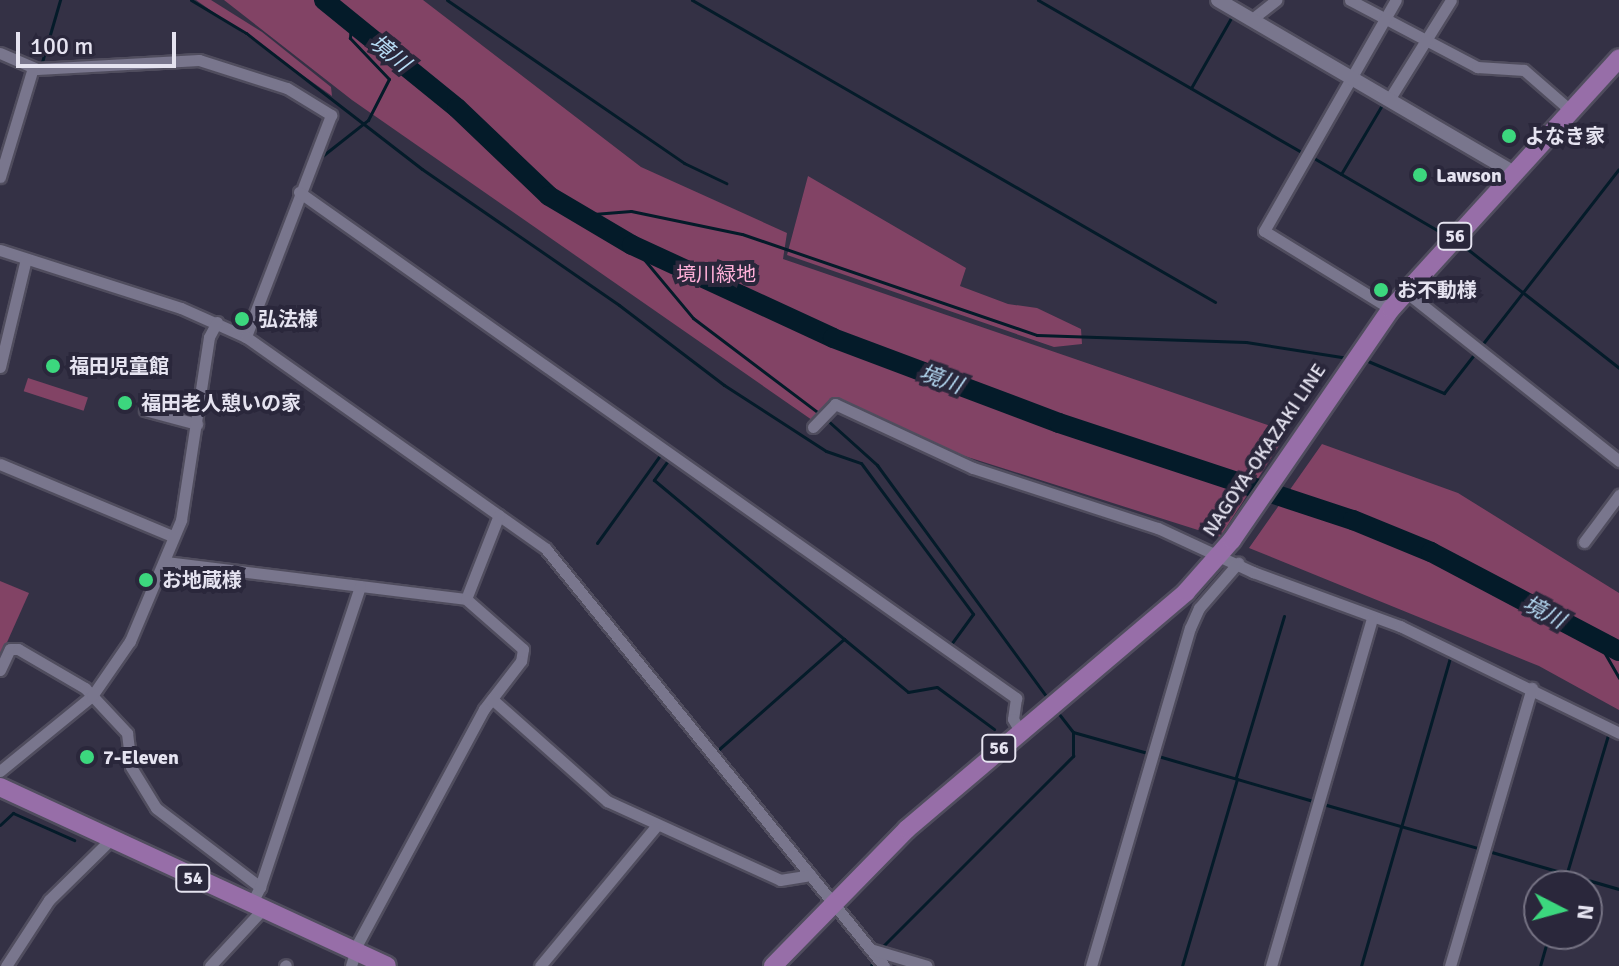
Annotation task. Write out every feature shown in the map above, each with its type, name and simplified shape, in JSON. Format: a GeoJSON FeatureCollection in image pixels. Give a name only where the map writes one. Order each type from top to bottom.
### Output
{"type":"FeatureCollection","features":[{"type":"Feature","properties":{"kind":"main road","name":"NAGOYA-OKAZAKI LINE"},"geometry":{"type":"LineString","coordinates":[[773,966],[907,829],[1186,592],[1232,540],[1391,309],[1570,110],[1615,68]]}},
{"type":"Feature","properties":{"kind":"main road","name":"54"},"geometry":{"type":"LineString","coordinates":[[0,787],[257,907],[352,958],[387,966]]}},
{"type":"Feature","properties":{"kind":"street"},"geometry":{"type":"LineString","coordinates":[[1218,0],[1514,173]]}},
{"type":"Feature","properties":{"kind":"street"},"geometry":{"type":"LineString","coordinates":[[1252,19],[1276,0]]}},
{"type":"Feature","properties":{"kind":"street"},"geometry":{"type":"LineString","coordinates":[[1350,0],[1477,67],[1524,70],[1570,110]]}},
{"type":"Feature","properties":{"kind":"street"},"geometry":{"type":"LineString","coordinates":[[1391,309],[1264,231],[1396,0]]}},
{"type":"Feature","properties":{"kind":"street"},"geometry":{"type":"LineString","coordinates":[[1390,98],[1451,0]]}},
{"type":"Feature","properties":{"kind":"street"},"geometry":{"type":"LineString","coordinates":[[0,53],[33,68],[199,60],[287,88],[331,115],[246,337]]}},
{"type":"Feature","properties":{"kind":"street"},"geometry":{"type":"LineString","coordinates":[[0,177],[33,68]]}},
{"type":"Feature","properties":{"kind":"street"},"geometry":{"type":"LineString","coordinates":[[299,192],[1016,698],[1013,719],[1020,731]]}},
{"type":"Feature","properties":{"kind":"street"},"geometry":{"type":"LineString","coordinates":[[0,250],[217,322],[246,337],[546,549],[576,580],[884,966]]}},
{"type":"Feature","properties":{"kind":"street"},"geometry":{"type":"LineString","coordinates":[[0,367],[26,259]]}},
{"type":"Feature","properties":{"kind":"street"},"geometry":{"type":"LineString","coordinates":[[1406,292],[1619,461]]}},
{"type":"Feature","properties":{"kind":"street"},"geometry":{"type":"LineString","coordinates":[[0,771],[92,696],[120,659],[181,520],[209,337],[217,322]]}},
{"type":"Feature","properties":{"kind":"street"},"geometry":{"type":"LineString","coordinates":[[815,426],[835,404],[973,468],[1158,528],[1532,688],[1619,733]]}},
{"type":"Feature","properties":{"kind":"street"},"geometry":{"type":"LineString","coordinates":[[145,410],[197,424]]}},
{"type":"Feature","properties":{"kind":"street"},"geometry":{"type":"LineString","coordinates":[[0,464],[172,536]]}},
{"type":"Feature","properties":{"kind":"street"},"geometry":{"type":"LineString","coordinates":[[1584,542],[1619,495]]}},
{"type":"Feature","properties":{"kind":"street"},"geometry":{"type":"LineString","coordinates":[[466,599],[499,515]]}},
{"type":"Feature","properties":{"kind":"street"},"geometry":{"type":"LineString","coordinates":[[165,562],[466,599],[523,649],[521,661],[492,699],[352,958]]}},
{"type":"Feature","properties":{"kind":"street"},"geometry":{"type":"LineString","coordinates":[[1091,966],[1190,628],[1199,608],[1238,563]]}},
{"type":"Feature","properties":{"kind":"street"},"geometry":{"type":"LineString","coordinates":[[210,966],[257,907],[260,887],[360,586]]}},
{"type":"Feature","properties":{"kind":"street"},"geometry":{"type":"LineString","coordinates":[[1271,966],[1372,618]]}},
{"type":"Feature","properties":{"kind":"street"},"geometry":{"type":"LineString","coordinates":[[0,670],[10,649],[18,649],[92,696],[127,733],[131,767],[156,808],[260,887]]}},
{"type":"Feature","properties":{"kind":"street"},"geometry":{"type":"LineString","coordinates":[[1450,966],[1532,688]]}},
{"type":"Feature","properties":{"kind":"street"},"geometry":{"type":"LineString","coordinates":[[492,699],[584,784],[657,825],[780,880],[811,875]]}},
{"type":"Feature","properties":{"kind":"street"},"geometry":{"type":"LineString","coordinates":[[540,966],[657,825]]}},
{"type":"Feature","properties":{"kind":"street"},"geometry":{"type":"LineString","coordinates":[[6,966],[49,900],[111,839]]}},
{"type":"Feature","properties":{"kind":"street"},"geometry":{"type":"LineString","coordinates":[[869,949],[927,966]]}},
{"type":"Feature","properties":{"kind":"green space"},"geometry":{"type":"Polygon","coordinates":[[[196,0],[211,0],[262,32],[331,87],[332,96],[196,0]]]}},
{"type":"Feature","properties":{"kind":"green space","name":"境川緑地"},"geometry":{"type":"Polygon","coordinates":[[[224,0],[423,0],[641,167],[787,233],[783,259],[1288,432],[1220,537],[955,453],[833,397],[812,420],[352,100],[224,0]]]}},
{"type":"Feature","properties":{"kind":"green space"},"geometry":{"type":"Polygon","coordinates":[[[808,176],[966,268],[960,286],[1008,304],[1037,308],[1081,329],[1082,344],[1054,347],[787,255],[808,176]]]}},
{"type":"Feature","properties":{"kind":"green space"},"geometry":{"type":"Polygon","coordinates":[[[28,378],[88,397],[84,411],[24,391],[28,378]]]}},
{"type":"Feature","properties":{"kind":"green space"},"geometry":{"type":"Polygon","coordinates":[[[1322,444],[1458,493],[1619,593],[1619,710],[1539,666],[1249,548],[1322,444]]]}},
{"type":"Feature","properties":{"kind":"green space"},"geometry":{"type":"Polygon","coordinates":[[[0,581],[29,593],[0,658],[0,581]]]}},
{"type":"Feature","properties":{"kind":"waterway"},"geometry":{"type":"LineString","coordinates":[[42,62],[60,0]]}},
{"type":"Feature","properties":{"kind":"waterway"},"geometry":{"type":"LineString","coordinates":[[191,0],[246,33],[422,169],[619,305],[724,385],[826,451],[861,463],[973,614],[951,644]]}},
{"type":"Feature","properties":{"kind":"waterway","name":"境川"},"geometry":{"type":"LineString","coordinates":[[324,0],[457,108],[549,196],[632,245],[833,338],[1059,423],[1353,520],[1431,552],[1619,651]]}},
{"type":"Feature","properties":{"kind":"waterway"},"geometry":{"type":"LineString","coordinates":[[447,0],[684,163],[726,183]]}},
{"type":"Feature","properties":{"kind":"waterway"},"geometry":{"type":"LineString","coordinates":[[692,0],[1215,302]]}},
{"type":"Feature","properties":{"kind":"waterway"},"geometry":{"type":"LineString","coordinates":[[1038,0],[1305,154]]}},
{"type":"Feature","properties":{"kind":"waterway"},"geometry":{"type":"LineString","coordinates":[[1191,88],[1232,16]]}},
{"type":"Feature","properties":{"kind":"waterway"},"geometry":{"type":"LineString","coordinates":[[321,157],[368,120],[389,79],[350,38],[351,22]]}},
{"type":"Feature","properties":{"kind":"waterway"},"geometry":{"type":"LineString","coordinates":[[1341,174],[1382,105]]}},
{"type":"Feature","properties":{"kind":"waterway"},"geometry":{"type":"LineString","coordinates":[[1312,157],[1447,236]]}},
{"type":"Feature","properties":{"kind":"waterway"},"geometry":{"type":"LineString","coordinates":[[1481,346],[1619,169]]}},
{"type":"Feature","properties":{"kind":"waterway"},"geometry":{"type":"LineString","coordinates":[[581,215],[631,211],[742,234],[1037,335],[1246,342],[1348,358]]}},
{"type":"Feature","properties":{"kind":"waterway"},"geometry":{"type":"LineString","coordinates":[[1461,244],[1619,368]]}},
{"type":"Feature","properties":{"kind":"waterway"},"geometry":{"type":"LineString","coordinates":[[632,245],[693,318],[820,414]]}},
{"type":"Feature","properties":{"kind":"waterway"},"geometry":{"type":"LineString","coordinates":[[1363,359],[1444,393],[1476,352]]}},
{"type":"Feature","properties":{"kind":"waterway"},"geometry":{"type":"LineString","coordinates":[[826,419],[877,465],[1049,700]]}},
{"type":"Feature","properties":{"kind":"waterway"},"geometry":{"type":"LineString","coordinates":[[597,543],[661,454]]}},
{"type":"Feature","properties":{"kind":"waterway"},"geometry":{"type":"LineString","coordinates":[[669,459],[654,480],[844,639],[908,692],[937,687],[994,729]]}},
{"type":"Feature","properties":{"kind":"waterway"},"geometry":{"type":"LineString","coordinates":[[1236,777],[1284,616]]}},
{"type":"Feature","properties":{"kind":"waterway"},"geometry":{"type":"LineString","coordinates":[[1596,638],[1619,678]]}},
{"type":"Feature","properties":{"kind":"waterway"},"geometry":{"type":"LineString","coordinates":[[718,750],[844,639]]}},
{"type":"Feature","properties":{"kind":"waterway"},"geometry":{"type":"LineString","coordinates":[[1361,966],[1451,654]]}},
{"type":"Feature","properties":{"kind":"waterway"},"geometry":{"type":"LineString","coordinates":[[881,948],[1073,756],[1073,732],[1056,710]]}},
{"type":"Feature","properties":{"kind":"waterway"},"geometry":{"type":"LineString","coordinates":[[1073,732],[1151,754]]}},
{"type":"Feature","properties":{"kind":"waterway"},"geometry":{"type":"LineString","coordinates":[[1568,870],[1609,732]]}},
{"type":"Feature","properties":{"kind":"waterway"},"geometry":{"type":"LineString","coordinates":[[1158,756],[1316,802]]}},
{"type":"Feature","properties":{"kind":"waterway"},"geometry":{"type":"LineString","coordinates":[[1182,966],[1237,779]]}},
{"type":"Feature","properties":{"kind":"waterway"},"geometry":{"type":"LineString","coordinates":[[1323,804],[1481,849]]}},
{"type":"Feature","properties":{"kind":"waterway"},"geometry":{"type":"LineString","coordinates":[[0,825],[13,813],[74,840]]}},
{"type":"Feature","properties":{"kind":"waterway"},"geometry":{"type":"LineString","coordinates":[[1488,851],[1619,889]]}},
{"type":"Feature","properties":{"kind":"waterway"},"geometry":{"type":"LineString","coordinates":[[1540,966],[1544,950]]}},
{"type":"Feature","properties":{"kind":"waterway"},"geometry":{"type":"LineString","coordinates":[[871,966],[874,957]]}},
{"type":"Feature","properties":{"kind":"place","name":"よなき家"},"geometry":{"type":"Point","coordinates":[1509,136]}},
{"type":"Feature","properties":{"kind":"place","name":"Lawson"},"geometry":{"type":"Point","coordinates":[1420,175]}},
{"type":"Feature","properties":{"kind":"place","name":"お不動様"},"geometry":{"type":"Point","coordinates":[1381,290]}},
{"type":"Feature","properties":{"kind":"place","name":"弘法様"},"geometry":{"type":"Point","coordinates":[242,319]}},
{"type":"Feature","properties":{"kind":"place","name":"福田児童館"},"geometry":{"type":"Point","coordinates":[53,366]}},
{"type":"Feature","properties":{"kind":"place","name":"福田老人憩いの家"},"geometry":{"type":"Point","coordinates":[125,403]}},
{"type":"Feature","properties":{"kind":"place","name":"お地蔵様"},"geometry":{"type":"Point","coordinates":[146,580]}},
{"type":"Feature","properties":{"kind":"place","name":"7-Eleven"},"geometry":{"type":"Point","coordinates":[87,757]}}]}
